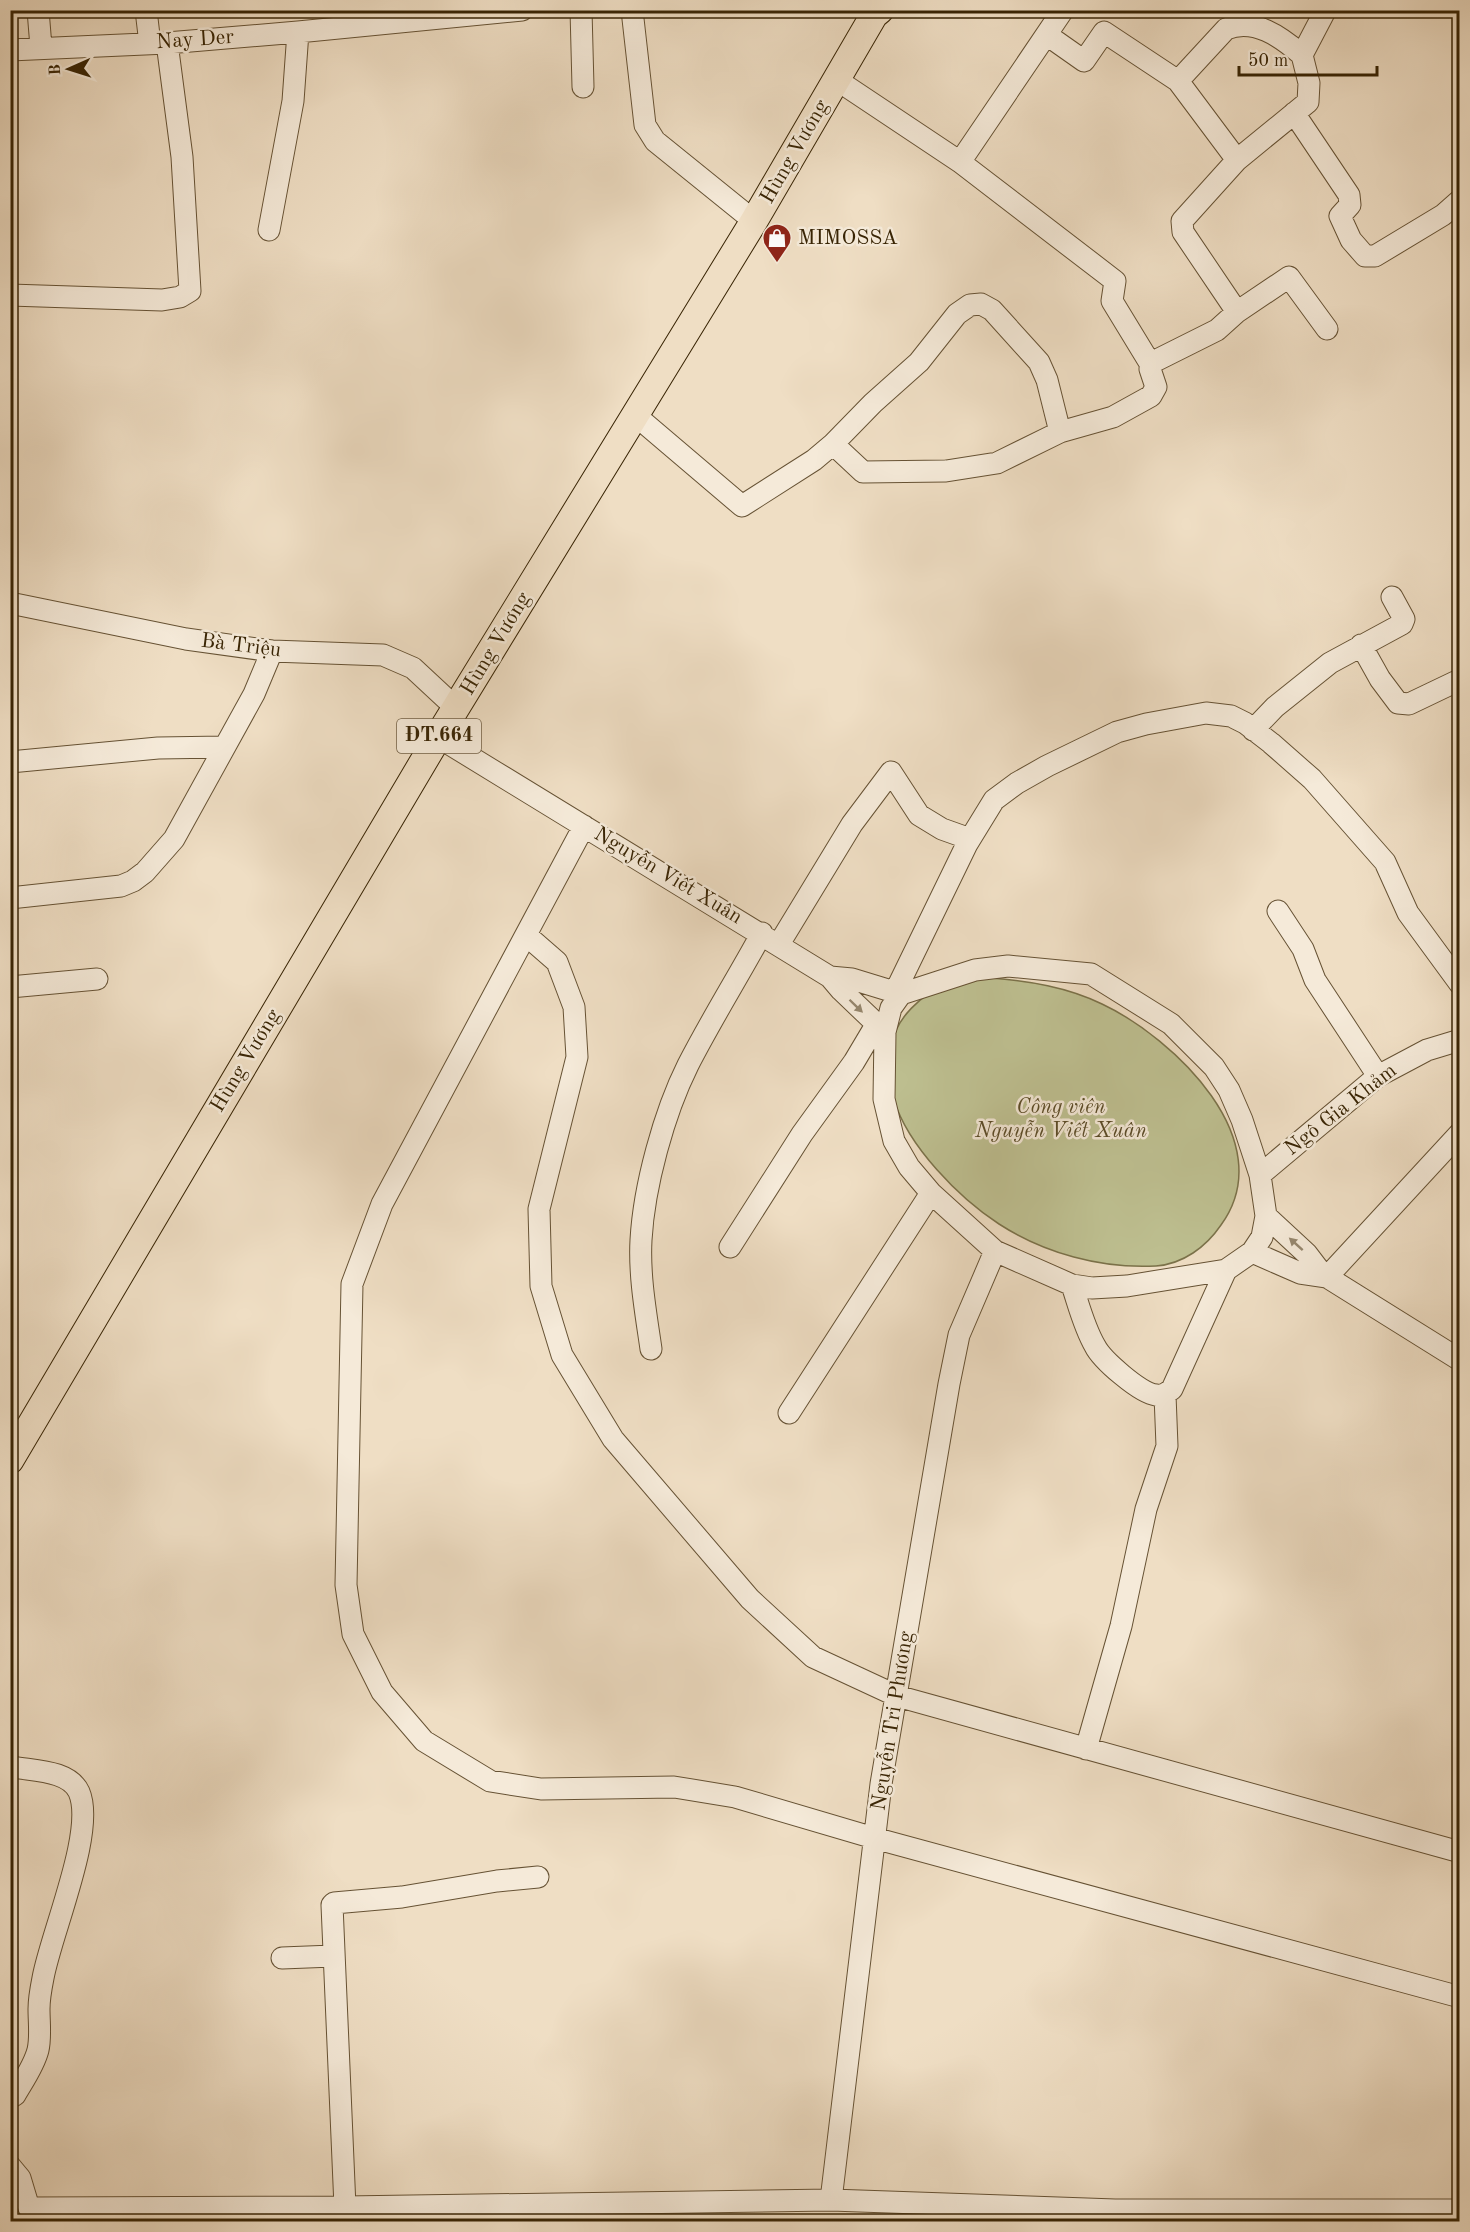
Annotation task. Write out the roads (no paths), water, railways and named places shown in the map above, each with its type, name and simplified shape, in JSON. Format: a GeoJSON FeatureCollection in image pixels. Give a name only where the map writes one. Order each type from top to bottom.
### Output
{"type":"FeatureCollection","features":[{"type":"Feature","properties":{"kind":"main road","name":"Hùng Vương"},"geometry":{"type":"LineString","coordinates":[[10,1460],[438,737],[754,221],[837,80],[873,12]]}},
{"type":"Feature","properties":{"kind":"street"},"geometry":{"type":"LineString","coordinates":[[38,10],[41,47]]}},
{"type":"Feature","properties":{"kind":"street"},"geometry":{"type":"LineString","coordinates":[[10,296],[162,300],[180,297],[190,291],[182,157],[158,43],[146,10]]}},
{"type":"Feature","properties":{"kind":"street","name":"Nay Der"},"geometry":{"type":"LineString","coordinates":[[10,50],[158,43],[522,10]]}},
{"type":"Feature","properties":{"kind":"street"},"geometry":{"type":"LineString","coordinates":[[581,10],[583,87]]}},
{"type":"Feature","properties":{"kind":"street"},"geometry":{"type":"LineString","coordinates":[[632,10],[645,125],[655,141],[754,221]]}},
{"type":"Feature","properties":{"kind":"street"},"geometry":{"type":"LineString","coordinates":[[960,162],[1064,10]]}},
{"type":"Feature","properties":{"kind":"street"},"geometry":{"type":"LineString","coordinates":[[1302,55],[1324,11]]}},
{"type":"Feature","properties":{"kind":"street"},"geometry":{"type":"LineString","coordinates":[[1178,81],[1226,29],[1233,26],[1244,25],[1280,36],[1302,55],[1310,93],[1308,102],[1237,160],[1182,220],[1183,232],[1237,312]]}},
{"type":"Feature","properties":{"kind":"street"},"geometry":{"type":"LineString","coordinates":[[269,230],[293,101],[298,32]]}},
{"type":"Feature","properties":{"kind":"street"},"geometry":{"type":"LineString","coordinates":[[1047,35],[1084,61],[1104,32],[1178,81],[1237,160]]}},
{"type":"Feature","properties":{"kind":"street"},"geometry":{"type":"LineString","coordinates":[[833,444],[863,472],[946,471],[997,463],[1060,432],[1113,417],[1151,396],[1156,387],[1150,365],[1112,301],[1115,281],[960,162],[837,80]]}},
{"type":"Feature","properties":{"kind":"street"},"geometry":{"type":"LineString","coordinates":[[1294,113],[1349,195],[1350,205],[1340,216],[1351,240],[1365,256],[1375,256],[1443,215],[1460,200]]}},
{"type":"Feature","properties":{"kind":"street"},"geometry":{"type":"LineString","coordinates":[[1150,365],[1217,330],[1237,312],[1289,277],[1327,328]]}},
{"type":"Feature","properties":{"kind":"street"},"geometry":{"type":"LineString","coordinates":[[635,415],[742,506],[814,460],[833,444],[873,403],[919,362],[957,314],[970,305],[981,304],[992,310],[1039,362],[1047,380],[1060,432]]}},
{"type":"Feature","properties":{"kind":"street"},"geometry":{"type":"LineString","coordinates":[[1253,730],[1275,707],[1330,663],[1404,622],[1392,597]]}},
{"type":"Feature","properties":{"kind":"street","name":"Bà Triệu"},"geometry":{"type":"LineString","coordinates":[[10,603],[186,639],[272,651],[383,656],[412,668],[456,708]]}},
{"type":"Feature","properties":{"kind":"street"},"geometry":{"type":"LineString","coordinates":[[1361,645],[1380,679],[1398,703],[1409,704],[1455,682]]}},
{"type":"Feature","properties":{"kind":"street"},"geometry":{"type":"LineString","coordinates":[[10,898],[121,886],[133,881],[158,859],[174,839],[254,694],[272,651]]}},
{"type":"Feature","properties":{"kind":"street"},"geometry":{"type":"LineString","coordinates":[[730,1247],[802,1134],[881,1028],[970,839],[987,808],[1004,792],[1056,761],[1117,732],[1206,713],[1231,716],[1271,743],[1312,779],[1379,853],[1391,871],[1408,913],[1460,984]]}},
{"type":"Feature","properties":{"kind":"street","name":"Nguyễn Viết Xuân"},"geometry":{"type":"LineString","coordinates":[[438,737],[830,977],[881,1028]]}},
{"type":"Feature","properties":{"kind":"street"},"geometry":{"type":"LineString","coordinates":[[10,762],[158,748],[224,747]]}},
{"type":"Feature","properties":{"kind":"street"},"geometry":{"type":"LineString","coordinates":[[651,1349],[641,1259],[641,1239],[649,1183],[669,1112],[688,1066],[770,939],[891,772],[919,815],[942,829],[970,839]]}},
{"type":"Feature","properties":{"kind":"street"},"geometry":{"type":"LineString","coordinates":[[584,826],[382,1204],[352,1284],[346,1585],[353,1634],[382,1692],[424,1741],[490,1780],[541,1789],[674,1787],[735,1797],[874,1838],[1460,1997]]}},
{"type":"Feature","properties":{"kind":"street"},"geometry":{"type":"LineString","coordinates":[[1278,911],[1303,949],[1315,980],[1378,1076]]}},
{"type":"Feature","properties":{"kind":"street"},"geometry":{"type":"LineString","coordinates":[[526,934],[557,962],[574,1007],[577,1057],[538,1209],[541,1286],[562,1355],[612,1439],[750,1599],[813,1657],[897,1696],[1460,1852]]}},
{"type":"Feature","properties":{"kind":"street"},"geometry":{"type":"LineString","coordinates":[[830,977],[852,979],[898,993],[975,970],[1008,966],[1091,974],[1171,1024],[1214,1067],[1242,1120],[1260,1175],[1266,1216],[1262,1238],[1252,1252],[1226,1270],[1127,1286],[1092,1288],[1072,1285],[995,1251],[931,1193],[909,1167],[894,1141],[884,1099],[881,1028]]}},
{"type":"Feature","properties":{"kind":"street"},"geometry":{"type":"LineString","coordinates":[[10,987],[97,979]]}},
{"type":"Feature","properties":{"kind":"street","name":"Ngô Gia Khảm"},"geometry":{"type":"LineString","coordinates":[[1260,1175],[1378,1076],[1427,1050],[1460,1040]]}},
{"type":"Feature","properties":{"kind":"street"},"geometry":{"type":"LineString","coordinates":[[1325,1276],[1460,1133]]}},
{"type":"Feature","properties":{"kind":"street"},"geometry":{"type":"LineString","coordinates":[[789,1413],[931,1193]]}},
{"type":"Feature","properties":{"kind":"street"},"geometry":{"type":"LineString","coordinates":[[1266,1216],[1314,1261],[1325,1276],[1460,1360]]}},
{"type":"Feature","properties":{"kind":"street","name":"Nguyễn Tri Phương"},"geometry":{"type":"LineString","coordinates":[[831,2200],[881,1784],[954,1356],[959,1335],[995,1251]]}},
{"type":"Feature","properties":{"kind":"street"},"geometry":{"type":"LineString","coordinates":[[1252,1252],[1300,1273],[1325,1276]]}},
{"type":"Feature","properties":{"kind":"street"},"geometry":{"type":"LineString","coordinates":[[1072,1285],[1088,1333],[1097,1350],[1138,1387],[1157,1396],[1165,1395],[1172,1389],[1226,1270]]}},
{"type":"Feature","properties":{"kind":"street"},"geometry":{"type":"LineString","coordinates":[[1086,1749],[1121,1626],[1146,1509],[1167,1446],[1165,1395]]}},
{"type":"Feature","properties":{"kind":"street"},"geometry":{"type":"LineString","coordinates":[[10,2098],[15,2095],[38,2052],[39,2007],[43,1975],[69,1888],[83,1823],[83,1804],[78,1789],[63,1776],[13,1767]]}},
{"type":"Feature","properties":{"kind":"street"},"geometry":{"type":"LineString","coordinates":[[345,2207],[332,1905],[538,1877]]}},
{"type":"Feature","properties":{"kind":"street"},"geometry":{"type":"LineString","coordinates":[[282,1958],[333,1956]]}},
{"type":"Feature","properties":{"kind":"street"},"geometry":{"type":"LineString","coordinates":[[10,2166],[20,2178],[27,2215],[345,2207],[788,2211],[831,2200],[859,2211],[1115,2216],[1431,2216],[1460,2210]]}},
{"type":"Feature","properties":{"kind":"place","name":"MIMOSSA"},"geometry":{"type":"Point","coordinates":[777,264]}},
{"type":"Feature","properties":{"kind":"park label","name":"Công viên Nguyễn Viết Xuân"},"geometry":{"type":"Point","coordinates":[1061,1119]}}]}
